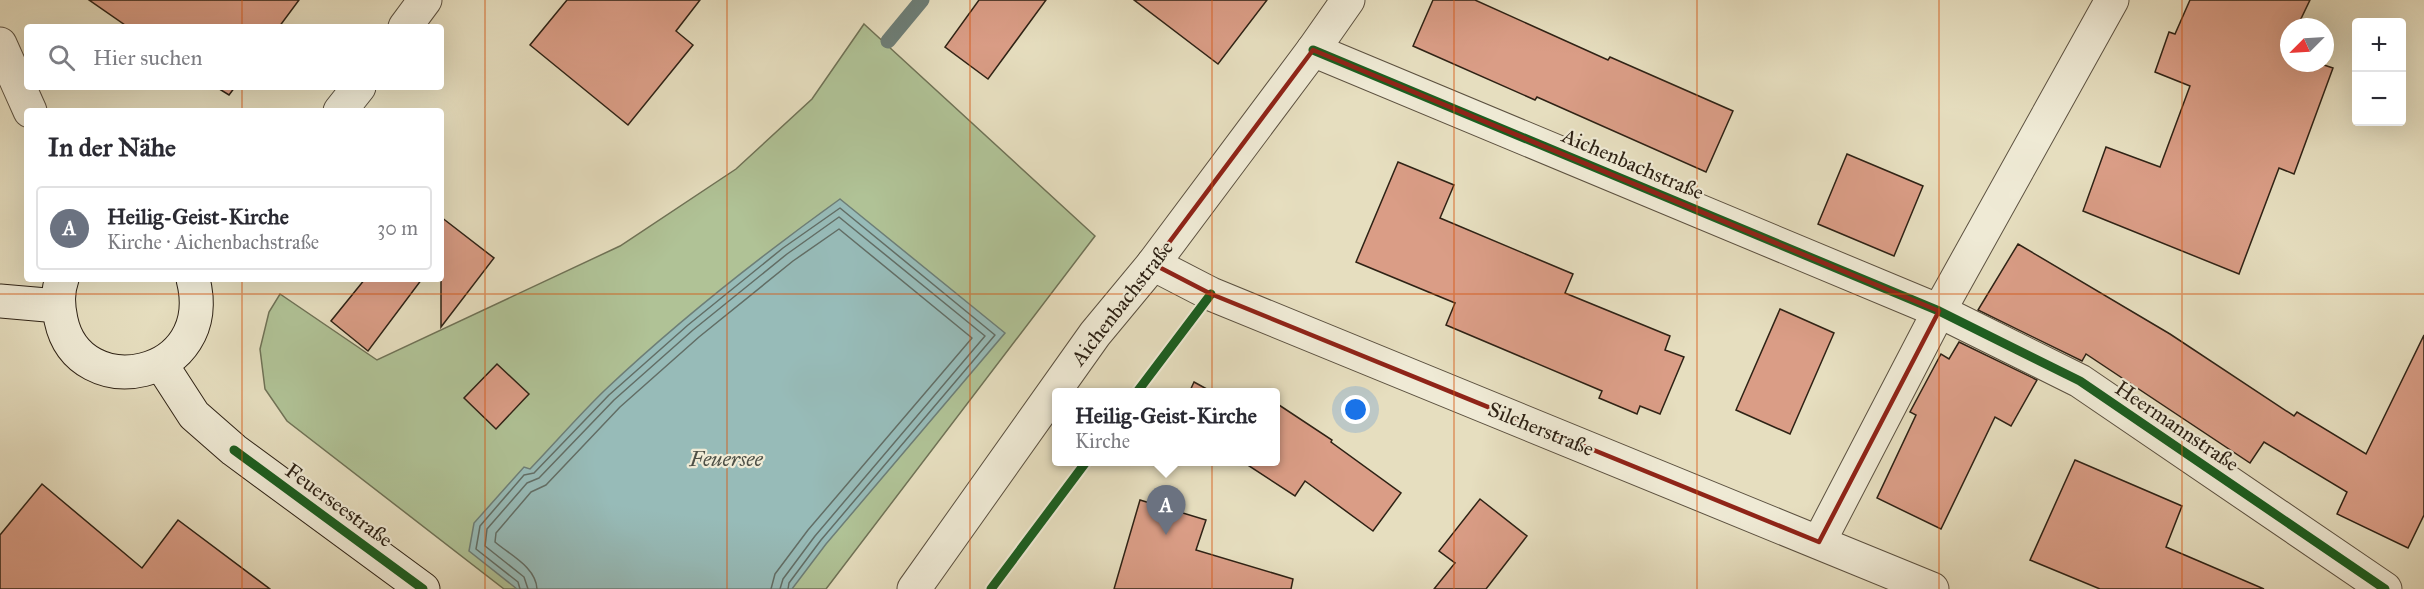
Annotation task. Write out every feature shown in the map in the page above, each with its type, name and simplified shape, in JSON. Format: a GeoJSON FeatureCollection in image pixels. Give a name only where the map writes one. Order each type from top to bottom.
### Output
{"type":"FeatureCollection","features":[{"type":"Feature","properties":{"kind":"street"},"geometry":{"type":"LineString","coordinates":[[407,24],[425,0]]}},
{"type":"Feature","properties":{"kind":"street","name":"Aichenbachstraße"},"geometry":{"type":"LineString","coordinates":[[1057,388],[1095,334],[1153,264],[1348,0]]}},
{"type":"Feature","properties":{"kind":"street"},"geometry":{"type":"LineString","coordinates":[[1819,542],[1939,311],[2112,0]]}},
{"type":"Feature","properties":{"kind":"street"},"geometry":{"type":"LineString","coordinates":[[0,44],[29,108]]}},
{"type":"Feature","properties":{"kind":"street","name":"Aichenbachstraße"},"geometry":{"type":"LineString","coordinates":[[1313,50],[1939,311]]}},
{"type":"Feature","properties":{"kind":"street"},"geometry":{"type":"LineString","coordinates":[[342,108],[357,90]]}},
{"type":"Feature","properties":{"kind":"street","name":"Silcherstraße"},"geometry":{"type":"LineString","coordinates":[[1153,264],[1211,294],[1932,589]]}},
{"type":"Feature","properties":{"kind":"street"},"geometry":{"type":"LineString","coordinates":[[0,301],[60,293],[63,330],[75,349],[94,364],[115,372],[139,372],[161,364],[179,350],[192,330],[197,309],[193,282]]}},
{"type":"Feature","properties":{"kind":"street","name":"Heermannstraße"},"geometry":{"type":"LineString","coordinates":[[1939,311],[2080,381],[2385,589]]}},
{"type":"Feature","properties":{"kind":"street","name":"Feuerseestraße"},"geometry":{"type":"LineString","coordinates":[[161,364],[194,416],[234,450],[423,589]]}},
{"type":"Feature","properties":{"kind":"street","name":"Aichenbachstraße"},"geometry":{"type":"LineString","coordinates":[[914,589],[1052,395]]}},
{"type":"Feature","properties":{"kind":"highlighted area"},"geometry":{"type":"Polygon","coordinates":[[[1313,50],[1939,311],[1819,542],[1211,294],[1153,264],[1313,50]]]}},
{"type":"Feature","properties":{"kind":"green space"},"geometry":{"type":"Polygon","coordinates":[[[864,24],[1095,236],[826,589],[504,589],[287,421],[265,389],[260,349],[269,312],[280,294],[377,360],[620,246],[736,169],[812,99],[864,24]]]}},
{"type":"Feature","properties":{"kind":"water","name":"Feuersee"},"geometry":{"type":"Polygon","coordinates":[[[840,199],[1005,333],[826,544],[792,589],[517,589],[469,551],[474,523],[524,467],[530,469],[605,390],[719,291],[840,199]]]}},
{"type":"Feature","properties":{"kind":"building"},"geometry":{"type":"Polygon","coordinates":[[[89,0],[299,0],[281,24],[124,24],[89,0]]]}},
{"type":"Feature","properties":{"kind":"building"},"geometry":{"type":"Polygon","coordinates":[[[567,0],[700,0],[676,31],[693,45],[628,125],[530,45],[567,0]]]}},
{"type":"Feature","properties":{"kind":"building"},"geometry":{"type":"Polygon","coordinates":[[[979,0],[1046,0],[988,79],[945,47],[979,0]]]}},
{"type":"Feature","properties":{"kind":"building"},"geometry":{"type":"Polygon","coordinates":[[[1134,0],[1267,0],[1218,64],[1134,0]]]}},
{"type":"Feature","properties":{"kind":"building"},"geometry":{"type":"Polygon","coordinates":[[[1433,0],[1475,0],[1608,60],[1610,57],[1733,111],[1706,172],[1537,97],[1535,100],[1413,46],[1433,0]]]}},
{"type":"Feature","properties":{"kind":"building"},"geometry":{"type":"Polygon","coordinates":[[[2190,0],[2310,0],[2301,18],[2280,18],[2280,72],[2332,72],[2294,174],[2279,168],[2239,274],[2083,211],[2106,147],[2160,167],[2190,86],[2155,72],[2169,32],[2175,34],[2190,0]]]}},
{"type":"Feature","properties":{"kind":"building"},"geometry":{"type":"Polygon","coordinates":[[[221,90],[233,90],[229,95],[221,90]]]}},
{"type":"Feature","properties":{"kind":"building"},"geometry":{"type":"Polygon","coordinates":[[[1847,154],[1923,186],[1894,256],[1818,224],[1847,154]]]}},
{"type":"Feature","properties":{"kind":"building"},"geometry":{"type":"Polygon","coordinates":[[[1398,162],[1454,185],[1440,218],[1573,274],[1565,293],[1670,336],[1665,350],[1684,357],[1660,414],[1640,406],[1637,414],[1599,398],[1602,391],[1446,325],[1455,303],[1356,262],[1398,162]]]}},
{"type":"Feature","properties":{"kind":"building"},"geometry":{"type":"Polygon","coordinates":[[[444,219],[494,258],[441,327],[441,282],[444,282],[444,219]]]}},
{"type":"Feature","properties":{"kind":"building"},"geometry":{"type":"Polygon","coordinates":[[[2018,244],[2170,334],[2294,416],[2297,412],[2366,454],[2424,335],[2424,515],[2408,548],[2337,514],[2347,492],[2264,442],[2250,463],[2086,354],[2082,361],[1978,310],[2018,244]]]}},
{"type":"Feature","properties":{"kind":"building"},"geometry":{"type":"Polygon","coordinates":[[[363,282],[420,282],[368,351],[331,321],[363,282]]]}},
{"type":"Feature","properties":{"kind":"building"},"geometry":{"type":"Polygon","coordinates":[[[1780,309],[1834,333],[1790,434],[1736,410],[1780,309]]]}},
{"type":"Feature","properties":{"kind":"building"},"geometry":{"type":"Polygon","coordinates":[[[1959,342],[2037,380],[2011,426],[1995,417],[1941,529],[1877,498],[1916,415],[1910,412],[1941,354],[1949,359],[1959,342]]]}},
{"type":"Feature","properties":{"kind":"building"},"geometry":{"type":"Polygon","coordinates":[[[497,364],[529,394],[496,429],[464,398],[497,364]]]}},
{"type":"Feature","properties":{"kind":"building"},"geometry":{"type":"Polygon","coordinates":[[[1194,382],[1205,388],[1191,388],[1194,382]]]}},
{"type":"Feature","properties":{"kind":"building"},"geometry":{"type":"Polygon","coordinates":[[[1280,406],[1332,440],[1331,442],[1401,493],[1373,531],[1305,481],[1295,496],[1249,466],[1280,466],[1280,406]]]}},
{"type":"Feature","properties":{"kind":"building"},"geometry":{"type":"Polygon","coordinates":[[[2075,460],[2182,506],[2166,547],[2264,589],[2100,589],[2030,560],[2075,460]]]}},
{"type":"Feature","properties":{"kind":"building"},"geometry":{"type":"Polygon","coordinates":[[[42,484],[142,568],[178,520],[270,589],[0,589],[0,535],[42,484]]]}},
{"type":"Feature","properties":{"kind":"building"},"geometry":{"type":"Polygon","coordinates":[[[1480,499],[1527,536],[1486,589],[1434,589],[1455,563],[1439,551],[1480,499]]]}},
{"type":"Feature","properties":{"kind":"building"},"geometry":{"type":"Polygon","coordinates":[[[1140,500],[1206,520],[1196,550],[1293,579],[1291,589],[1114,589],[1140,500]]]}},
{"type":"Feature","properties":{"kind":"waterway"},"geometry":{"type":"LineString","coordinates":[[888,41],[922,0]]}},
{"type":"Feature","properties":{"kind":"cycle path"},"geometry":{"type":"LineString","coordinates":[[1313,50],[1939,311],[2080,381],[2385,589]]}},
{"type":"Feature","properties":{"kind":"cycle path"},"geometry":{"type":"LineString","coordinates":[[1140,388],[1211,294]]}},
{"type":"Feature","properties":{"kind":"cycle path"},"geometry":{"type":"LineString","coordinates":[[234,450],[423,589]]}},
{"type":"Feature","properties":{"kind":"cycle path"},"geometry":{"type":"LineString","coordinates":[[991,589],[1083,466]]}},
{"type":"Feature","properties":{"kind":"place","name":"Heilig-Geist-Kirche"},"geometry":{"type":"Point","coordinates":[1166,535]}}]}
